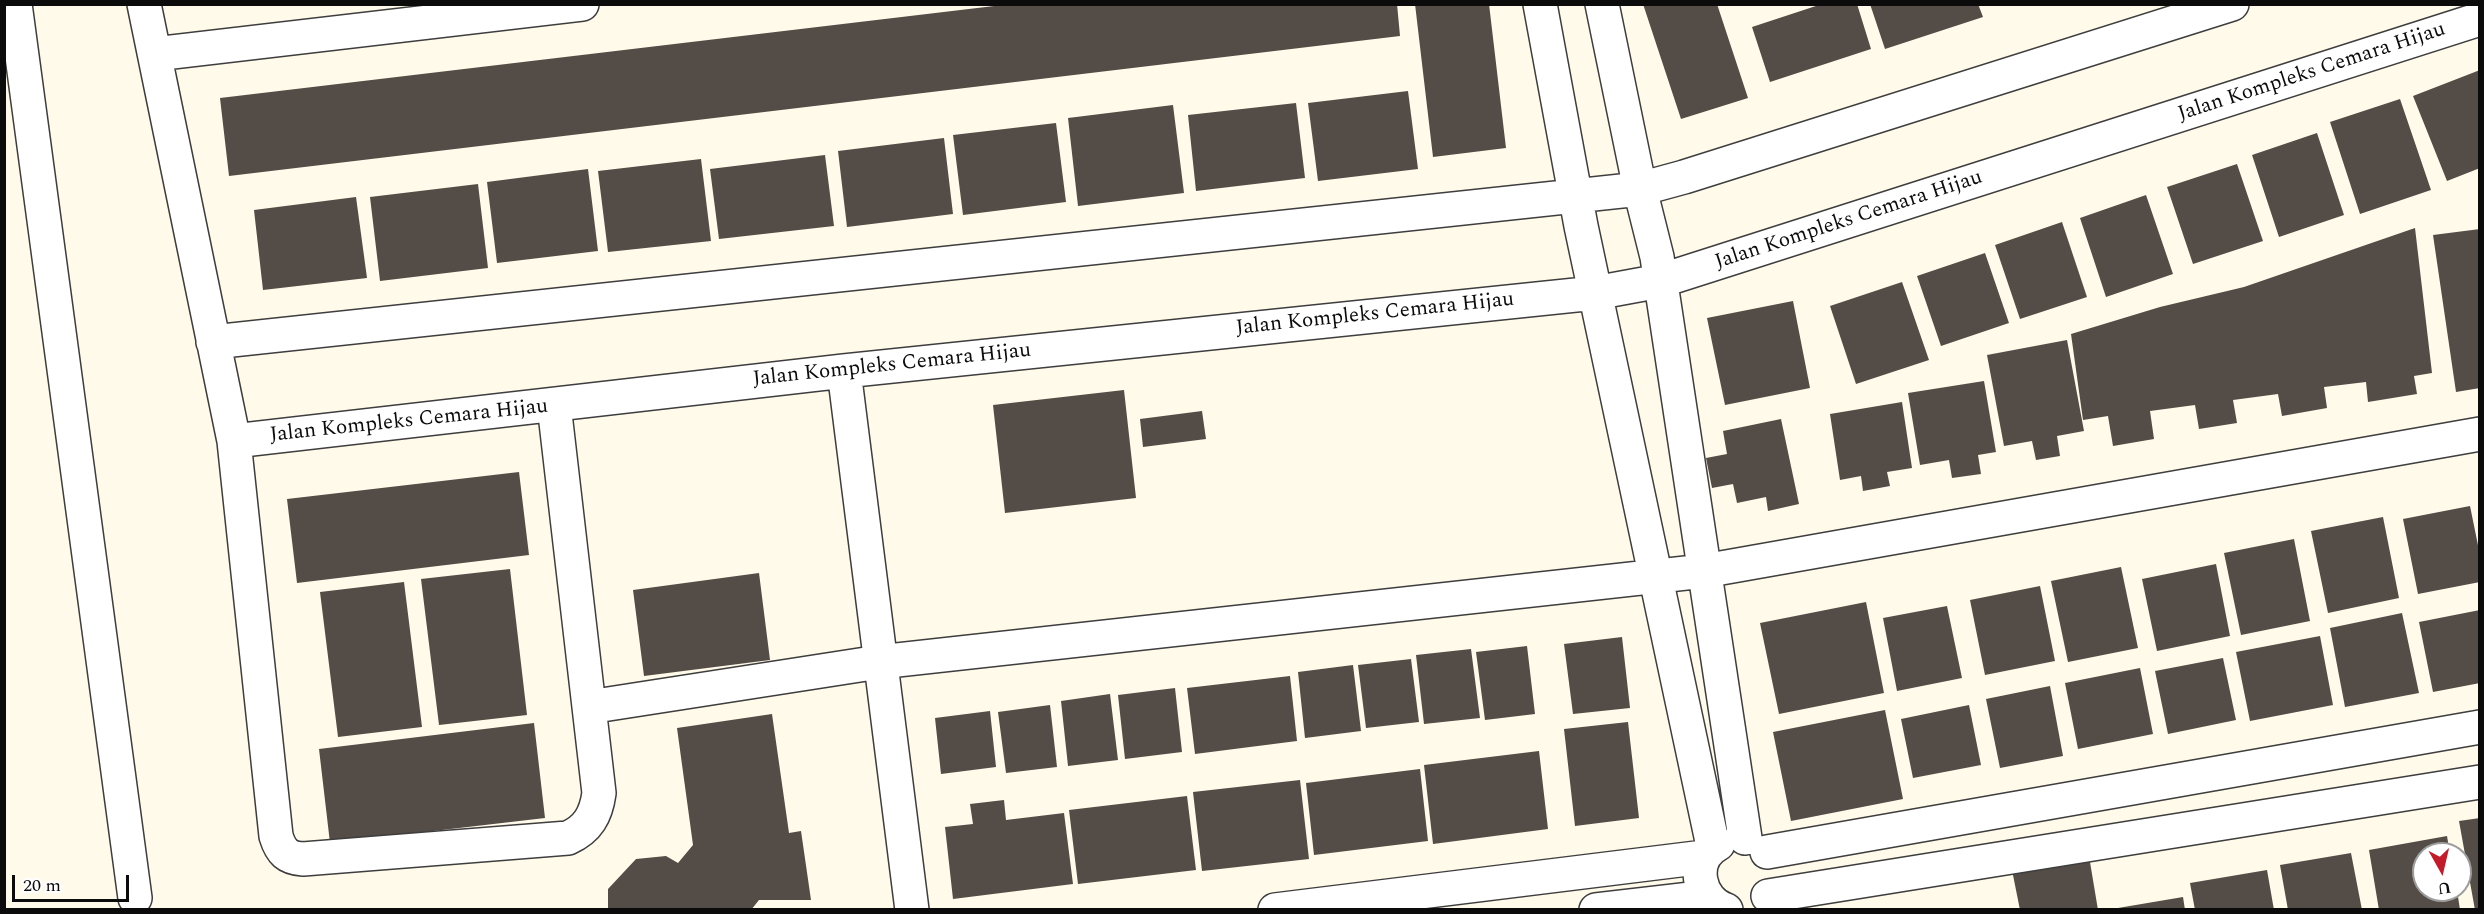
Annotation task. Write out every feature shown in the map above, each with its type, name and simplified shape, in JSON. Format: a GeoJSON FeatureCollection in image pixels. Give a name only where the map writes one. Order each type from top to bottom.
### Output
{"type":"FeatureCollection","features":[{"type":"Feature","properties":{"kind":"street"},"geometry":{"type":"LineString","coordinates":[[15,4],[135,898]]}},
{"type":"Feature","properties":{"kind":"street"},"geometry":{"type":"LineString","coordinates":[[144,4],[234,441],[276,836],[279,848],[286,855],[303,859],[568,838],[580,832],[597,810],[599,793],[554,405]]}},
{"type":"Feature","properties":{"kind":"street"},"geometry":{"type":"LineString","coordinates":[[154,54],[582,4]]}},
{"type":"Feature","properties":{"kind":"street"},"geometry":{"type":"LineString","coordinates":[[1540,4],[1578,210],[1656,577],[1709,852],[1700,878],[1737,905]]}},
{"type":"Feature","properties":{"kind":"street"},"geometry":{"type":"LineString","coordinates":[[1602,4],[1658,269],[1704,572],[1756,845],[1773,866],[1773,882],[1737,905]]}},
{"type":"Feature","properties":{"kind":"street"},"geometry":{"type":"LineString","coordinates":[[213,342],[1578,210],[1643,199],[1684,177],[2232,4]]}},
{"type":"Feature","properties":{"kind":"street","name":"Jalan Kompleks Cemara Hijau"},"geometry":{"type":"LineString","coordinates":[[234,441],[1593,283],[1658,269],[2480,19]]}},
{"type":"Feature","properties":{"kind":"street"},"geometry":{"type":"LineString","coordinates":[[844,370],[879,663],[912,909]]}},
{"type":"Feature","properties":{"kind":"street"},"geometry":{"type":"LineString","coordinates":[[589,707],[879,663],[1704,572],[2480,434]]}},
{"type":"Feature","properties":{"kind":"street"},"geometry":{"type":"LineString","coordinates":[[1275,909],[1709,852],[1734,838],[1756,845],[2480,727]]}},
{"type":"Feature","properties":{"kind":"street"},"geometry":{"type":"LineString","coordinates":[[1596,909],[1737,905],[2480,782]]}},
{"type":"Feature","properties":{"kind":"building"},"geometry":{"type":"Polygon","coordinates":[[[1011,4],[1397,4],[1400,36],[229,176],[220,98],[1011,4]]]}},
{"type":"Feature","properties":{"kind":"building"},"geometry":{"type":"Polygon","coordinates":[[[1415,4],[1489,4],[1506,148],[1433,157],[1415,4]]]}},
{"type":"Feature","properties":{"kind":"building"},"geometry":{"type":"Polygon","coordinates":[[[1643,4],[1717,4],[1748,98],[1681,119],[1643,4]]]}},
{"type":"Feature","properties":{"kind":"building"},"geometry":{"type":"Polygon","coordinates":[[[1822,4],[1857,4],[1871,49],[1770,82],[1752,27],[1822,4]]]}},
{"type":"Feature","properties":{"kind":"building"},"geometry":{"type":"Polygon","coordinates":[[[1870,4],[1978,4],[1983,17],[1885,49],[1870,4]]]}},
{"type":"Feature","properties":{"kind":"building"},"geometry":{"type":"Polygon","coordinates":[[[2480,70],[2480,168],[2447,181],[2413,96],[2480,70]]]}},
{"type":"Feature","properties":{"kind":"building"},"geometry":{"type":"Polygon","coordinates":[[[1408,91],[1418,169],[1318,181],[1308,103],[1408,91]]]}},
{"type":"Feature","properties":{"kind":"building"},"geometry":{"type":"Polygon","coordinates":[[[2400,99],[2431,190],[2360,214],[2330,122],[2400,99]]]}},
{"type":"Feature","properties":{"kind":"building"},"geometry":{"type":"Polygon","coordinates":[[[1296,103],[1305,178],[1196,191],[1188,115],[1296,103]]]}},
{"type":"Feature","properties":{"kind":"building"},"geometry":{"type":"Polygon","coordinates":[[[1173,105],[1184,193],[1078,206],[1068,118],[1173,105]]]}},
{"type":"Feature","properties":{"kind":"building"},"geometry":{"type":"Polygon","coordinates":[[[1056,123],[1066,202],[963,215],[953,135],[1056,123]]]}},
{"type":"Feature","properties":{"kind":"building"},"geometry":{"type":"Polygon","coordinates":[[[2317,133],[2344,215],[2279,237],[2252,155],[2317,133]]]}},
{"type":"Feature","properties":{"kind":"building"},"geometry":{"type":"Polygon","coordinates":[[[944,138],[953,214],[847,227],[838,151],[944,138]]]}},
{"type":"Feature","properties":{"kind":"building"},"geometry":{"type":"Polygon","coordinates":[[[825,155],[834,226],[719,239],[710,169],[825,155]]]}},
{"type":"Feature","properties":{"kind":"building"},"geometry":{"type":"Polygon","coordinates":[[[701,159],[711,241],[608,252],[598,171],[701,159]]]}},
{"type":"Feature","properties":{"kind":"building"},"geometry":{"type":"Polygon","coordinates":[[[2237,164],[2263,241],[2193,264],[2167,187],[2237,164]]]}},
{"type":"Feature","properties":{"kind":"building"},"geometry":{"type":"Polygon","coordinates":[[[588,169],[598,251],[497,263],[487,182],[588,169]]]}},
{"type":"Feature","properties":{"kind":"building"},"geometry":{"type":"Polygon","coordinates":[[[478,184],[488,268],[380,281],[370,197],[478,184]]]}},
{"type":"Feature","properties":{"kind":"building"},"geometry":{"type":"Polygon","coordinates":[[[2146,195],[2173,274],[2106,297],[2080,218],[2146,195]]]}},
{"type":"Feature","properties":{"kind":"building"},"geometry":{"type":"Polygon","coordinates":[[[356,197],[367,278],[263,290],[254,210],[356,197]]]}},
{"type":"Feature","properties":{"kind":"building"},"geometry":{"type":"Polygon","coordinates":[[[2062,222],[2087,297],[2020,319],[1995,245],[2062,222]]]}},
{"type":"Feature","properties":{"kind":"building"},"geometry":{"type":"Polygon","coordinates":[[[2415,228],[2432,373],[2414,376],[2417,394],[2368,402],[2366,382],[2324,387],[2327,408],[2282,416],[2278,394],[2233,400],[2237,423],[2199,429],[2195,405],[2150,411],[2154,439],[2113,446],[2108,416],[2083,420],[2071,334],[2160,307],[2244,287],[2415,228]]]}},
{"type":"Feature","properties":{"kind":"building"},"geometry":{"type":"Polygon","coordinates":[[[2480,229],[2480,388],[2456,392],[2433,235],[2480,229]]]}},
{"type":"Feature","properties":{"kind":"building"},"geometry":{"type":"Polygon","coordinates":[[[1985,253],[2009,323],[1941,346],[1917,276],[1985,253]]]}},
{"type":"Feature","properties":{"kind":"building"},"geometry":{"type":"Polygon","coordinates":[[[1902,282],[1929,360],[1856,384],[1830,306],[1902,282]]]}},
{"type":"Feature","properties":{"kind":"building"},"geometry":{"type":"Polygon","coordinates":[[[1793,301],[1810,388],[1725,405],[1707,318],[1793,301]]]}},
{"type":"Feature","properties":{"kind":"building"},"geometry":{"type":"Polygon","coordinates":[[[2067,340],[2084,431],[2057,436],[2060,456],[2036,460],[2032,441],[2004,446],[1987,355],[2067,340]]]}},
{"type":"Feature","properties":{"kind":"building"},"geometry":{"type":"Polygon","coordinates":[[[1984,381],[1996,452],[1978,455],[1981,474],[1952,478],[1949,460],[1920,465],[1908,393],[1984,381]]]}},
{"type":"Feature","properties":{"kind":"building"},"geometry":{"type":"Polygon","coordinates":[[[1124,390],[1136,498],[1005,513],[993,405],[1124,390]]]}},
{"type":"Feature","properties":{"kind":"building"},"geometry":{"type":"Polygon","coordinates":[[[1902,402],[1912,468],[1887,472],[1890,486],[1863,491],[1861,476],[1840,480],[1830,414],[1902,402]]]}},
{"type":"Feature","properties":{"kind":"building"},"geometry":{"type":"Polygon","coordinates":[[[1202,411],[1206,439],[1143,447],[1140,419],[1202,411]]]}},
{"type":"Feature","properties":{"kind":"building"},"geometry":{"type":"Polygon","coordinates":[[[1781,419],[1799,504],[1768,511],[1766,497],[1737,503],[1733,484],[1712,488],[1706,458],[1727,454],[1723,431],[1781,419]]]}},
{"type":"Feature","properties":{"kind":"building"},"geometry":{"type":"Polygon","coordinates":[[[519,472],[529,555],[297,583],[287,499],[519,472]]]}},
{"type":"Feature","properties":{"kind":"building"},"geometry":{"type":"Polygon","coordinates":[[[2470,506],[2480,555],[2480,582],[2418,594],[2403,519],[2470,506]]]}},
{"type":"Feature","properties":{"kind":"building"},"geometry":{"type":"Polygon","coordinates":[[[2383,517],[2399,598],[2328,613],[2311,531],[2383,517]]]}},
{"type":"Feature","properties":{"kind":"building"},"geometry":{"type":"Polygon","coordinates":[[[2294,539],[2310,621],[2241,635],[2224,553],[2294,539]]]}},
{"type":"Feature","properties":{"kind":"building"},"geometry":{"type":"Polygon","coordinates":[[[2216,564],[2230,636],[2157,651],[2142,579],[2216,564]]]}},
{"type":"Feature","properties":{"kind":"building"},"geometry":{"type":"Polygon","coordinates":[[[2121,567],[2138,648],[2068,662],[2051,581],[2121,567]]]}},
{"type":"Feature","properties":{"kind":"building"},"geometry":{"type":"Polygon","coordinates":[[[510,569],[527,715],[439,725],[421,579],[510,569]]]}},
{"type":"Feature","properties":{"kind":"building"},"geometry":{"type":"Polygon","coordinates":[[[759,573],[770,660],[644,676],[633,590],[759,573]]]}},
{"type":"Feature","properties":{"kind":"building"},"geometry":{"type":"Polygon","coordinates":[[[404,582],[422,727],[338,737],[320,592],[404,582]]]}},
{"type":"Feature","properties":{"kind":"building"},"geometry":{"type":"Polygon","coordinates":[[[2040,586],[2055,661],[1985,675],[1970,600],[2040,586]]]}},
{"type":"Feature","properties":{"kind":"building"},"geometry":{"type":"Polygon","coordinates":[[[1866,602],[1884,693],[1779,714],[1760,623],[1866,602]]]}},
{"type":"Feature","properties":{"kind":"building"},"geometry":{"type":"Polygon","coordinates":[[[1947,606],[1962,678],[1897,691],[1883,618],[1947,606]]]}},
{"type":"Feature","properties":{"kind":"building"},"geometry":{"type":"Polygon","coordinates":[[[2480,610],[2480,683],[2433,692],[2419,622],[2480,610]]]}},
{"type":"Feature","properties":{"kind":"building"},"geometry":{"type":"Polygon","coordinates":[[[2402,613],[2419,693],[2345,707],[2330,628],[2402,613]]]}},
{"type":"Feature","properties":{"kind":"building"},"geometry":{"type":"Polygon","coordinates":[[[2320,636],[2333,705],[2250,721],[2236,652],[2320,636]]]}},
{"type":"Feature","properties":{"kind":"building"},"geometry":{"type":"Polygon","coordinates":[[[1622,637],[1630,708],[1573,714],[1564,644],[1622,637]]]}},
{"type":"Feature","properties":{"kind":"building"},"geometry":{"type":"Polygon","coordinates":[[[1527,646],[1535,714],[1485,720],[1476,652],[1527,646]]]}},
{"type":"Feature","properties":{"kind":"building"},"geometry":{"type":"Polygon","coordinates":[[[1471,649],[1480,718],[1424,724],[1416,655],[1471,649]]]}},
{"type":"Feature","properties":{"kind":"building"},"geometry":{"type":"Polygon","coordinates":[[[2223,658],[2236,720],[2168,734],[2155,671],[2223,658]]]}},
{"type":"Feature","properties":{"kind":"building"},"geometry":{"type":"Polygon","coordinates":[[[1411,659],[1419,722],[1366,728],[1358,665],[1411,659]]]}},
{"type":"Feature","properties":{"kind":"building"},"geometry":{"type":"Polygon","coordinates":[[[1353,665],[1361,731],[1305,738],[1298,672],[1353,665]]]}},
{"type":"Feature","properties":{"kind":"building"},"geometry":{"type":"Polygon","coordinates":[[[2140,668],[2153,734],[2078,749],[2065,683],[2140,668]]]}},
{"type":"Feature","properties":{"kind":"building"},"geometry":{"type":"Polygon","coordinates":[[[1290,676],[1297,741],[1195,754],[1187,688],[1290,676]]]}},
{"type":"Feature","properties":{"kind":"building"},"geometry":{"type":"Polygon","coordinates":[[[2050,686],[2063,756],[2000,768],[1986,699],[2050,686]]]}},
{"type":"Feature","properties":{"kind":"building"},"geometry":{"type":"Polygon","coordinates":[[[1175,688],[1182,752],[1125,759],[1118,695],[1175,688]]]}},
{"type":"Feature","properties":{"kind":"building"},"geometry":{"type":"Polygon","coordinates":[[[1110,694],[1118,760],[1068,766],[1061,701],[1110,694]]]}},
{"type":"Feature","properties":{"kind":"building"},"geometry":{"type":"Polygon","coordinates":[[[1050,705],[1057,767],[1006,773],[998,712],[1050,705]]]}},
{"type":"Feature","properties":{"kind":"building"},"geometry":{"type":"Polygon","coordinates":[[[1969,705],[1981,765],[1913,778],[1901,719],[1969,705]]]}},
{"type":"Feature","properties":{"kind":"building"},"geometry":{"type":"Polygon","coordinates":[[[1885,710],[1903,799],[1791,821],[1773,732],[1885,710]]]}},
{"type":"Feature","properties":{"kind":"building"},"geometry":{"type":"Polygon","coordinates":[[[990,711],[996,767],[941,774],[935,718],[990,711]]]}},
{"type":"Feature","properties":{"kind":"building"},"geometry":{"type":"Polygon","coordinates":[[[772,714],[789,833],[801,831],[811,900],[759,900],[751,910],[608,910],[608,889],[636,859],[666,856],[678,863],[693,845],[677,728],[772,714]]]}},
{"type":"Feature","properties":{"kind":"building"},"geometry":{"type":"Polygon","coordinates":[[[1628,722],[1639,818],[1575,826],[1564,729],[1628,722]]]}},
{"type":"Feature","properties":{"kind":"building"},"geometry":{"type":"Polygon","coordinates":[[[534,723],[545,818],[330,843],[319,749],[534,723]]]}},
{"type":"Feature","properties":{"kind":"building"},"geometry":{"type":"Polygon","coordinates":[[[1539,751],[1548,829],[1433,844],[1424,765],[1539,751]]]}},
{"type":"Feature","properties":{"kind":"building"},"geometry":{"type":"Polygon","coordinates":[[[1420,769],[1428,841],[1314,855],[1306,783],[1420,769]]]}},
{"type":"Feature","properties":{"kind":"building"},"geometry":{"type":"Polygon","coordinates":[[[1300,780],[1309,859],[1202,871],[1193,792],[1300,780]]]}},
{"type":"Feature","properties":{"kind":"building"},"geometry":{"type":"Polygon","coordinates":[[[1187,796],[1196,870],[1078,884],[1069,810],[1187,796]]]}},
{"type":"Feature","properties":{"kind":"building"},"geometry":{"type":"Polygon","coordinates":[[[1004,800],[1006,820],[1064,813],[1073,884],[953,899],[945,827],[973,824],[970,804],[1004,800]]]}},
{"type":"Feature","properties":{"kind":"building"},"geometry":{"type":"Polygon","coordinates":[[[2480,818],[2480,910],[2475,910],[2472,893],[2472,842],[2463,842],[2459,821],[2480,818]]]}},
{"type":"Feature","properties":{"kind":"building"},"geometry":{"type":"Polygon","coordinates":[[[2447,836],[2448,842],[2414,842],[2447,836]]]}},
{"type":"Feature","properties":{"kind":"building"},"geometry":{"type":"Polygon","coordinates":[[[2412,842],[2412,902],[2459,902],[2460,910],[2379,910],[2369,850],[2412,842]]]}},
{"type":"Feature","properties":{"kind":"building"},"geometry":{"type":"Polygon","coordinates":[[[2351,853],[2362,910],[2288,910],[2280,865],[2351,853]]]}},
{"type":"Feature","properties":{"kind":"building"},"geometry":{"type":"Polygon","coordinates":[[[2089,856],[2098,910],[2020,910],[2012,870],[2089,856]]]}},
{"type":"Feature","properties":{"kind":"building"},"geometry":{"type":"Polygon","coordinates":[[[2267,870],[2274,910],[2195,910],[2190,883],[2267,870]]]}},
{"type":"Feature","properties":{"kind":"building"},"geometry":{"type":"Polygon","coordinates":[[[2183,897],[2185,910],[2118,910],[2118,908],[2183,897]]]}}]}
